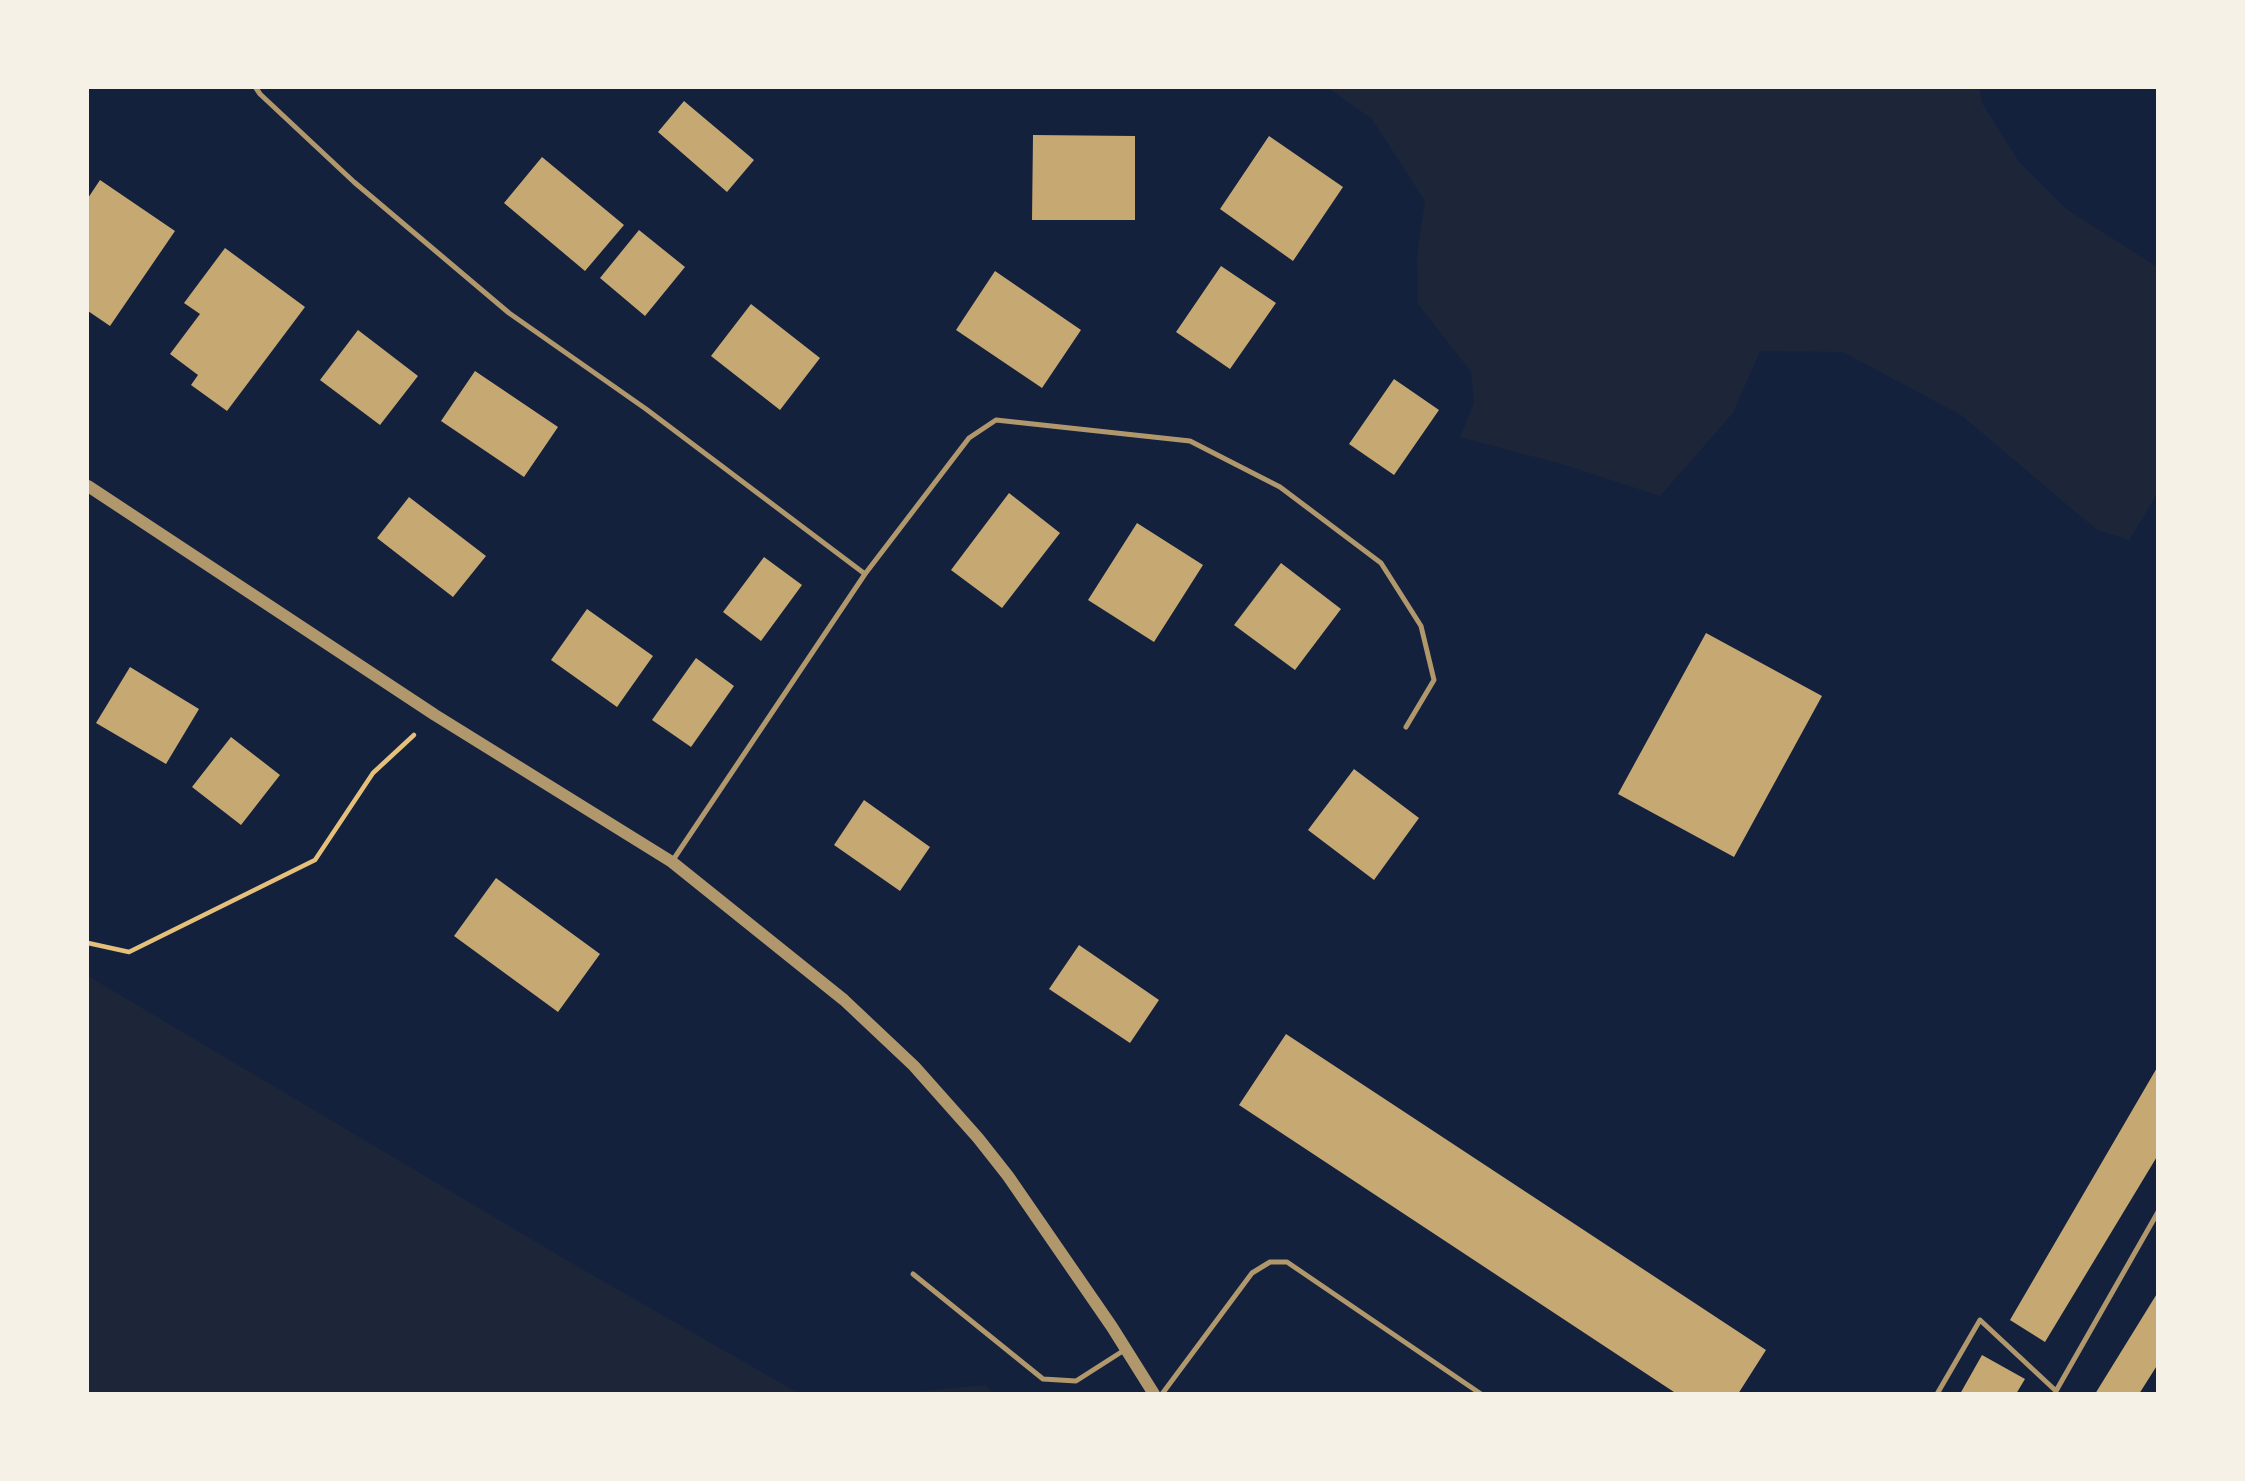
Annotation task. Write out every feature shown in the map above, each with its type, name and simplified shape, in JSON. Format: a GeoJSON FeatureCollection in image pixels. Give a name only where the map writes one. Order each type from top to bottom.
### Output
{"type":"FeatureCollection","features":[{"type":"Feature","properties":{"kind":"street"},"geometry":{"type":"LineString","coordinates":[[88,486],[435,715],[672,862],[844,1000],[880,1032],[947,1101],[1008,1176],[1126,1348],[1154,1394]]}},
{"type":"Feature","properties":{"kind":"lane"},"geometry":{"type":"LineString","coordinates":[[256,88],[354,182],[509,313],[646,409],[865,574]]}},
{"type":"Feature","properties":{"kind":"lane"},"geometry":{"type":"LineString","coordinates":[[672,862],[865,574],[970,438],[996,420],[1190,441],[1280,487],[1381,563],[1421,626],[1434,680],[1406,727]]}},
{"type":"Feature","properties":{"kind":"lane"},"geometry":{"type":"LineString","coordinates":[[1937,1394],[1980,1320],[2056,1393],[2158,1212]]}},
{"type":"Feature","properties":{"kind":"lane"},"geometry":{"type":"LineString","coordinates":[[2151,1224],[2158,1228]]}},
{"type":"Feature","properties":{"kind":"lane"},"geometry":{"type":"LineString","coordinates":[[1162,1394],[1252,1273],[1270,1262],[1287,1262],[1481,1394]]}},
{"type":"Feature","properties":{"kind":"lane"},"geometry":{"type":"LineString","coordinates":[[913,1274],[1043,1379],[1076,1381],[1126,1348]]}},
{"type":"Feature","properties":{"kind":"path"},"geometry":{"type":"LineString","coordinates":[[88,943],[129,952],[315,860],[373,772],[435,715]]}},
{"type":"Feature","properties":{"kind":"shaded area"},"geometry":{"type":"Polygon","coordinates":[[[1328,88],[1979,88],[1982,103],[2019,162],[2066,209],[2157,267],[2157,494],[2129,540],[2097,530],[1961,415],[1843,352],[1760,351],[1733,413],[1660,496],[1565,465],[1460,437],[1474,403],[1471,372],[1418,304],[1417,256],[1425,201],[1372,119],[1328,88]]]}},
{"type":"Feature","properties":{"kind":"shaded area"},"geometry":{"type":"Polygon","coordinates":[[[88,976],[568,1261],[798,1393],[88,1393],[88,976]]]}},
{"type":"Feature","properties":{"kind":"shaded area"},"geometry":{"type":"Polygon","coordinates":[[[985,1385],[994,1393],[905,1393],[985,1385]]]}},
{"type":"Feature","properties":{"kind":"building"},"geometry":{"type":"Polygon","coordinates":[[[684,101],[754,160],[727,192],[658,132],[684,101]]]}},
{"type":"Feature","properties":{"kind":"building"},"geometry":{"type":"Polygon","coordinates":[[[1033,135],[1135,136],[1135,220],[1032,220],[1033,135]]]}},
{"type":"Feature","properties":{"kind":"building"},"geometry":{"type":"Polygon","coordinates":[[[1269,136],[1343,187],[1293,261],[1220,209],[1269,136]]]}},
{"type":"Feature","properties":{"kind":"building"},"geometry":{"type":"Polygon","coordinates":[[[542,157],[624,225],[585,271],[504,203],[542,157]]]}},
{"type":"Feature","properties":{"kind":"building"},"geometry":{"type":"Polygon","coordinates":[[[100,180],[175,231],[110,326],[88,311],[88,198],[100,180]]]}},
{"type":"Feature","properties":{"kind":"building"},"geometry":{"type":"Polygon","coordinates":[[[639,230],[685,267],[645,316],[600,278],[639,230]]]}},
{"type":"Feature","properties":{"kind":"building"},"geometry":{"type":"Polygon","coordinates":[[[225,248],[305,307],[227,411],[191,385],[198,375],[170,354],[200,314],[184,303],[225,248]]]}},
{"type":"Feature","properties":{"kind":"building"},"geometry":{"type":"Polygon","coordinates":[[[1221,266],[1276,303],[1230,369],[1176,332],[1221,266]]]}},
{"type":"Feature","properties":{"kind":"building"},"geometry":{"type":"Polygon","coordinates":[[[995,271],[1081,330],[1042,388],[956,330],[995,271]]]}},
{"type":"Feature","properties":{"kind":"building"},"geometry":{"type":"Polygon","coordinates":[[[751,304],[820,358],[780,410],[711,356],[751,304]]]}},
{"type":"Feature","properties":{"kind":"building"},"geometry":{"type":"Polygon","coordinates":[[[358,330],[418,376],[380,425],[320,380],[358,330]]]}},
{"type":"Feature","properties":{"kind":"building"},"geometry":{"type":"Polygon","coordinates":[[[475,371],[558,427],[524,477],[441,421],[475,371]]]}},
{"type":"Feature","properties":{"kind":"building"},"geometry":{"type":"Polygon","coordinates":[[[1394,379],[1439,410],[1394,475],[1349,444],[1394,379]]]}},
{"type":"Feature","properties":{"kind":"building"},"geometry":{"type":"Polygon","coordinates":[[[1009,493],[1060,533],[1002,608],[951,570],[1009,493]]]}},
{"type":"Feature","properties":{"kind":"building"},"geometry":{"type":"Polygon","coordinates":[[[409,497],[486,556],[453,597],[377,538],[409,497]]]}},
{"type":"Feature","properties":{"kind":"building"},"geometry":{"type":"Polygon","coordinates":[[[1137,523],[1203,565],[1154,642],[1088,600],[1137,523]]]}},
{"type":"Feature","properties":{"kind":"building"},"geometry":{"type":"Polygon","coordinates":[[[764,557],[802,585],[761,641],[723,612],[764,557]]]}},
{"type":"Feature","properties":{"kind":"building"},"geometry":{"type":"Polygon","coordinates":[[[1281,563],[1341,609],[1295,670],[1234,625],[1281,563]]]}},
{"type":"Feature","properties":{"kind":"building"},"geometry":{"type":"Polygon","coordinates":[[[587,609],[653,656],[617,707],[551,660],[587,609]]]}},
{"type":"Feature","properties":{"kind":"building"},"geometry":{"type":"Polygon","coordinates":[[[1706,633],[1822,696],[1734,857],[1618,794],[1706,633]]]}},
{"type":"Feature","properties":{"kind":"building"},"geometry":{"type":"Polygon","coordinates":[[[696,658],[734,686],[691,747],[652,720],[696,658]]]}},
{"type":"Feature","properties":{"kind":"building"},"geometry":{"type":"Polygon","coordinates":[[[130,667],[199,709],[166,764],[96,723],[130,667]]]}},
{"type":"Feature","properties":{"kind":"building"},"geometry":{"type":"Polygon","coordinates":[[[231,737],[280,775],[241,825],[192,787],[231,737]]]}},
{"type":"Feature","properties":{"kind":"building"},"geometry":{"type":"Polygon","coordinates":[[[1354,769],[1419,818],[1374,880],[1308,830],[1354,769]]]}},
{"type":"Feature","properties":{"kind":"building"},"geometry":{"type":"Polygon","coordinates":[[[864,800],[930,847],[900,891],[834,845],[864,800]]]}},
{"type":"Feature","properties":{"kind":"building"},"geometry":{"type":"Polygon","coordinates":[[[496,878],[600,954],[558,1012],[454,936],[496,878]]]}},
{"type":"Feature","properties":{"kind":"building"},"geometry":{"type":"Polygon","coordinates":[[[1079,945],[1159,1000],[1130,1043],[1049,989],[1079,945]]]}},
{"type":"Feature","properties":{"kind":"building"},"geometry":{"type":"Polygon","coordinates":[[[1286,1034],[1766,1350],[1738,1394],[1677,1394],[1239,1105],[1286,1034]]]}},
{"type":"Feature","properties":{"kind":"building"},"geometry":{"type":"Polygon","coordinates":[[[2158,1066],[2158,1155],[2045,1342],[2010,1320],[2158,1066]]]}},
{"type":"Feature","properties":{"kind":"building"},"geometry":{"type":"Polygon","coordinates":[[[2158,1292],[2158,1364],[2139,1394],[2095,1394],[2158,1292]]]}},
{"type":"Feature","properties":{"kind":"building"},"geometry":{"type":"Polygon","coordinates":[[[1982,1355],[2025,1379],[2016,1394],[1960,1394],[1982,1355]]]}}]}
